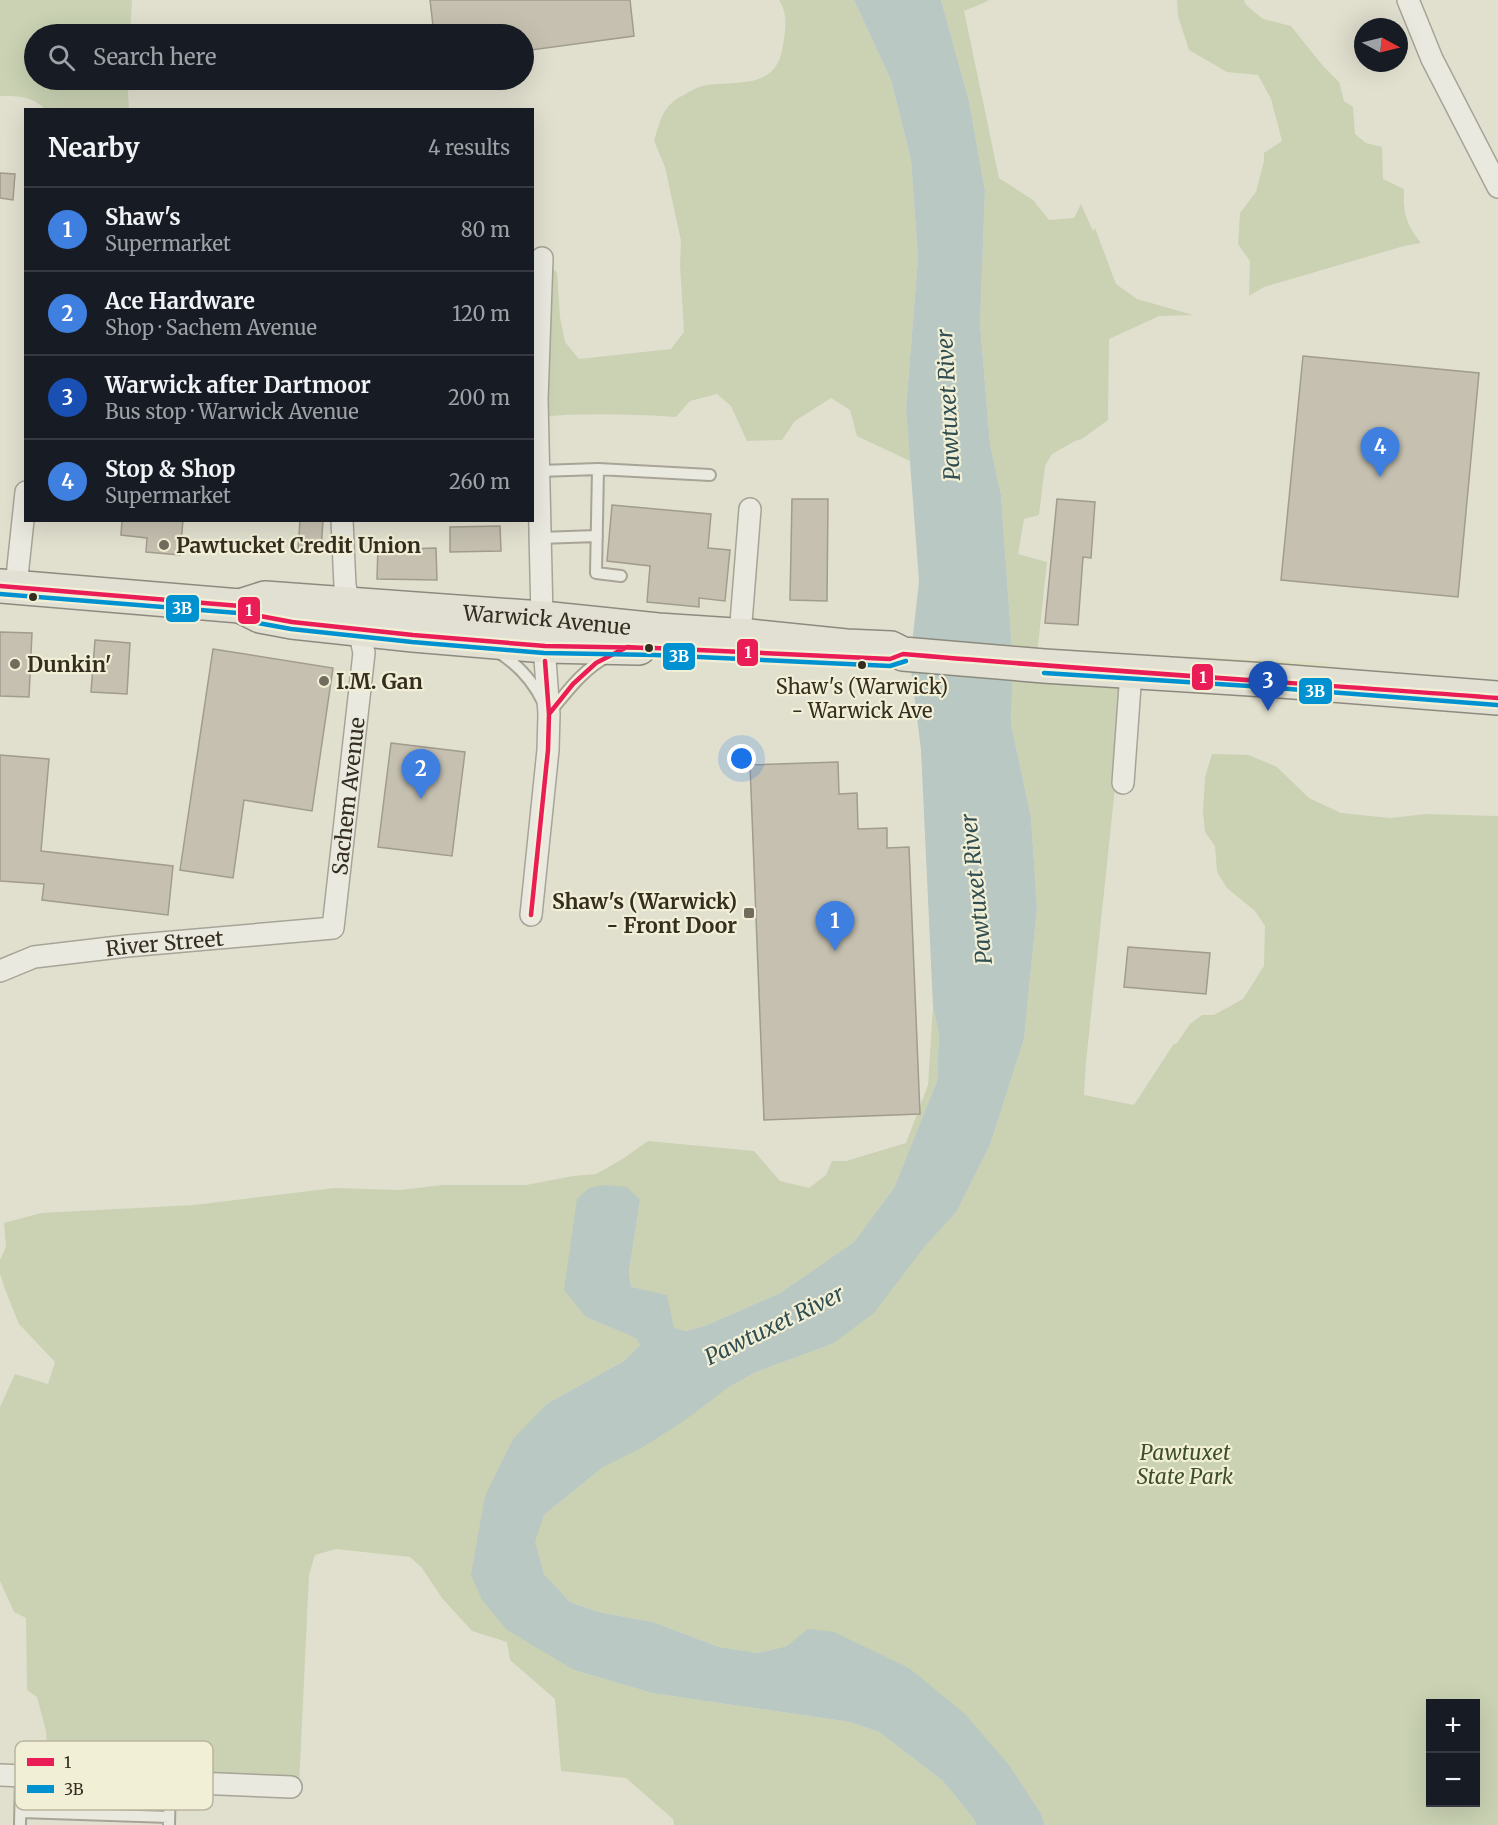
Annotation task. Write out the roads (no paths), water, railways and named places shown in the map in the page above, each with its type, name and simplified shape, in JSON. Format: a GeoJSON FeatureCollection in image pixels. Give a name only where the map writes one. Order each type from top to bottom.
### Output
{"type":"FeatureCollection","features":[{"type":"Feature","properties":{"kind":"main road","name":"Warwick Avenue"},"geometry":{"type":"LineString","coordinates":[[8,586],[240,606],[260,616],[292,622],[354,617],[543,632],[658,630],[891,648],[906,654]]}},
{"type":"Feature","properties":{"kind":"main road","name":"Warwick Avenue"},"geometry":{"type":"LineString","coordinates":[[354,617],[480,641],[543,632],[627,648],[890,659],[906,654]]}},
{"type":"Feature","properties":{"kind":"main road"},"geometry":{"type":"LineString","coordinates":[[906,654],[1498,698]]}},
{"type":"Feature","properties":{"kind":"street"},"geometry":{"type":"LineString","coordinates":[[1408,0],[1432,59],[1498,187]]}},
{"type":"Feature","properties":{"kind":"street"},"geometry":{"type":"LineString","coordinates":[[531,915],[548,750],[549,714],[543,632],[537,399],[542,258]]}},
{"type":"Feature","properties":{"kind":"street"},"geometry":{"type":"LineString","coordinates":[[8,586],[24,502]]}},
{"type":"Feature","properties":{"kind":"street"},"geometry":{"type":"LineString","coordinates":[[740,635],[750,509]]}},
{"type":"Feature","properties":{"kind":"street","name":"Sachem Avenue"},"geometry":{"type":"LineString","coordinates":[[333,928],[364,653],[345,586],[342,522]]}},
{"type":"Feature","properties":{"kind":"street"},"geometry":{"type":"LineString","coordinates":[[1124,783],[1131,672]]}},
{"type":"Feature","properties":{"kind":"street","name":"River Street"},"geometry":{"type":"LineString","coordinates":[[0,971],[34,957],[127,946],[333,928]]}},
{"type":"Feature","properties":{"kind":"street"},"geometry":{"type":"LineString","coordinates":[[213,1784],[291,1787]]}},
{"type":"Feature","properties":{"kind":"lane"},"geometry":{"type":"LineString","coordinates":[[598,470],[596,573],[621,576]]}},
{"type":"Feature","properties":{"kind":"lane"},"geometry":{"type":"LineString","coordinates":[[539,471],[598,470],[710,475]]}},
{"type":"Feature","properties":{"kind":"lane"},"geometry":{"type":"LineString","coordinates":[[540,538],[597,536]]}},
{"type":"Feature","properties":{"kind":"lane"},"geometry":{"type":"LineString","coordinates":[[480,641],[512,661],[536,688],[549,714],[573,684],[596,663],[627,648]]}},
{"type":"Feature","properties":{"kind":"lane"},"geometry":{"type":"LineString","coordinates":[[10,1775],[15,1792]]}},
{"type":"Feature","properties":{"kind":"lane"},"geometry":{"type":"LineString","coordinates":[[20,1825],[21,1812],[169,1821]]}},
{"type":"Feature","properties":{"kind":"water","name":"Pawtuxet River"},"geometry":{"type":"Polygon","coordinates":[[[854,0],[941,0],[969,101],[985,191],[980,324],[990,444],[1001,495],[1013,663],[1011,724],[1031,817],[1037,908],[1024,1039],[990,1145],[957,1211],[925,1246],[874,1313],[832,1344],[756,1372],[729,1387],[681,1423],[643,1447],[603,1467],[544,1515],[535,1542],[544,1574],[570,1602],[598,1612],[653,1622],[719,1647],[758,1653],[787,1646],[808,1629],[834,1632],[909,1668],[965,1714],[1009,1765],[1041,1814],[1045,1825],[976,1825],[974,1819],[942,1780],[879,1732],[850,1722],[652,1693],[574,1670],[507,1630],[482,1600],[471,1575],[485,1496],[513,1439],[548,1403],[624,1361],[640,1345],[636,1338],[586,1317],[564,1290],[577,1199],[589,1188],[604,1185],[627,1187],[640,1200],[629,1272],[631,1287],[667,1295],[674,1328],[686,1331],[707,1325],[780,1293],[854,1242],[894,1188],[937,1081],[939,1035],[933,1006],[921,750],[910,662],[919,581],[906,409],[918,258],[911,160],[891,80],[854,0]]]}},
{"type":"Feature","properties":{"kind":"place","name":"Stop & Shop"},"geometry":{"type":"Point","coordinates":[1380,477]}},
{"type":"Feature","properties":{"kind":"place","name":"Pawtucket Credit Union"},"geometry":{"type":"Point","coordinates":[164,545]}},
{"type":"Feature","properties":{"kind":"place","name":"Dunkin'"},"geometry":{"type":"Point","coordinates":[15,664]}},
{"type":"Feature","properties":{"kind":"place","name":"Shaw's (Warwick) - Warwick Ave"},"geometry":{"type":"Point","coordinates":[862,665]}},
{"type":"Feature","properties":{"kind":"place","name":"I.M. Gan"},"geometry":{"type":"Point","coordinates":[324,681]}},
{"type":"Feature","properties":{"kind":"place","name":"Warwick after Dartmoor"},"geometry":{"type":"Point","coordinates":[1268,711]}},
{"type":"Feature","properties":{"kind":"place","name":"Ace Hardware"},"geometry":{"type":"Point","coordinates":[421,799]}},
{"type":"Feature","properties":{"kind":"place","name":"Shaw's (Warwick) - Front Door"},"geometry":{"type":"Point","coordinates":[749,913]}},
{"type":"Feature","properties":{"kind":"place","name":"Shaw's"},"geometry":{"type":"Point","coordinates":[835,951]}},
{"type":"Feature","properties":{"kind":"park label","name":"Pawtuxet State Park"},"geometry":{"type":"Point","coordinates":[1185,1464]}}]}
